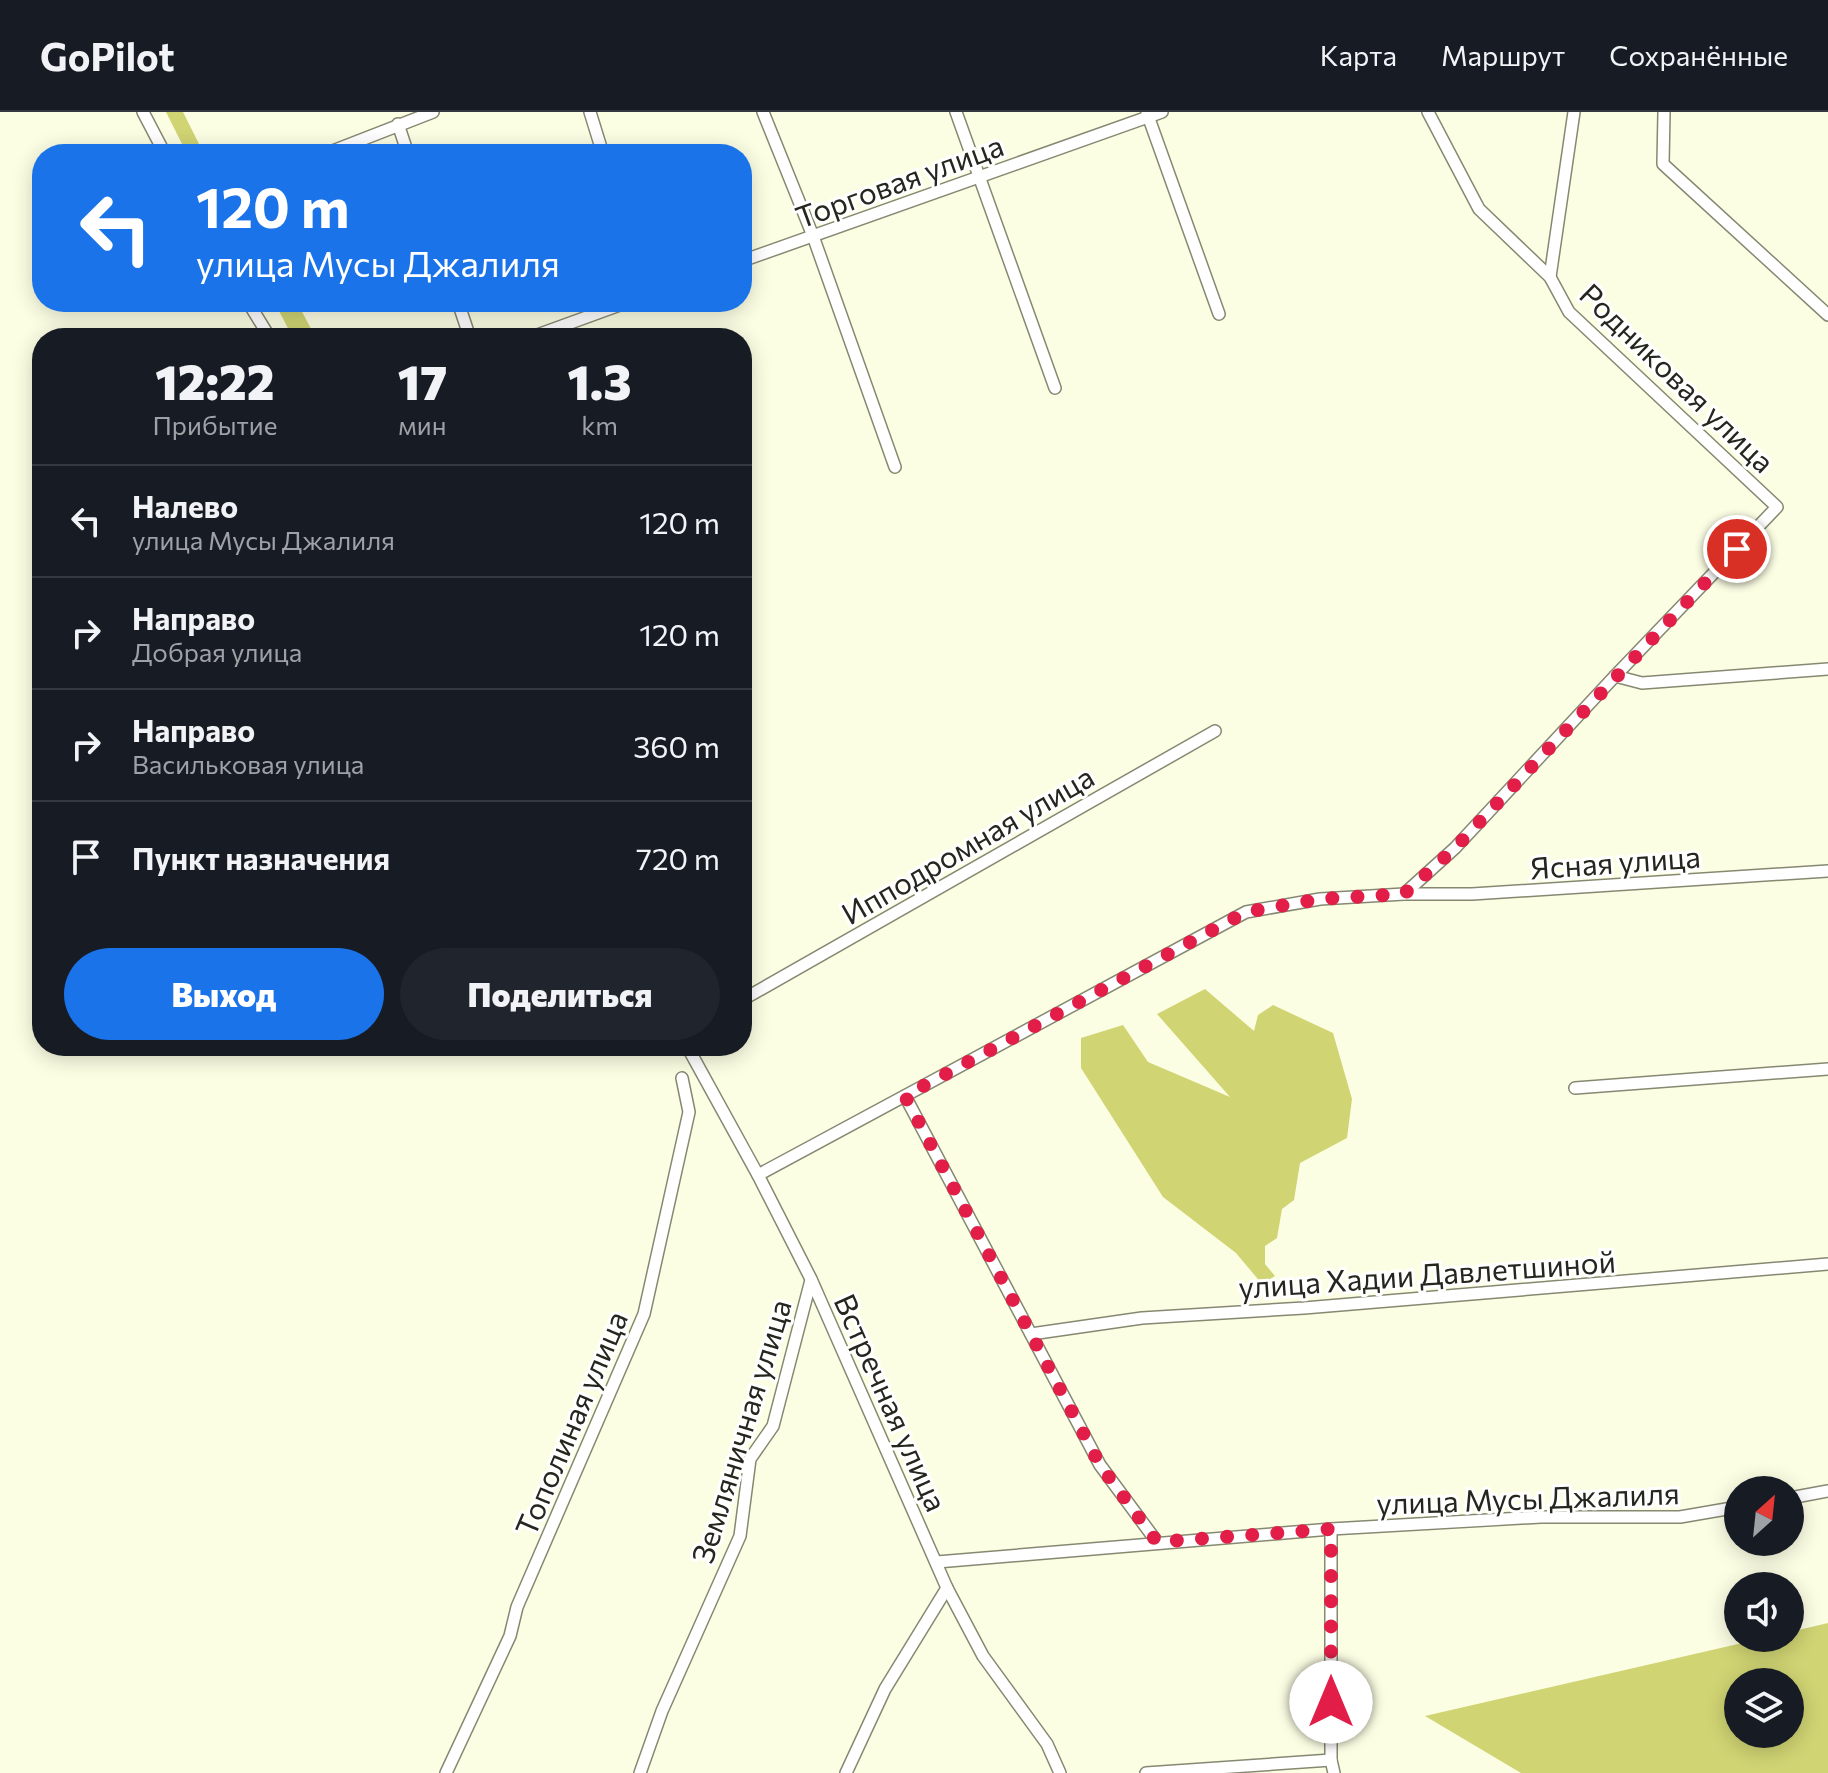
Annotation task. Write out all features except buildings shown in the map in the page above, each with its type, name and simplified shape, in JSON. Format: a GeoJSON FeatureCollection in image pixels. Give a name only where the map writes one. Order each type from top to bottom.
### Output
{"type":"FeatureCollection","features":[{"type":"Feature","properties":{"kind":"street"},"geometry":{"type":"LineString","coordinates":[[143,112],[160,144]]}},
{"type":"Feature","properties":{"kind":"street"},"geometry":{"type":"LineString","coordinates":[[349,144],[433,112]]}},
{"type":"Feature","properties":{"kind":"street"},"geometry":{"type":"LineString","coordinates":[[590,112],[600,144]]}},
{"type":"Feature","properties":{"kind":"street"},"geometry":{"type":"LineString","coordinates":[[763,112],[813,236],[895,467]]}},
{"type":"Feature","properties":{"kind":"street"},"geometry":{"type":"LineString","coordinates":[[956,112],[1055,388]]}},
{"type":"Feature","properties":{"kind":"street","name":"Торговая улица"},"geometry":{"type":"LineString","coordinates":[[752,257],[1148,114],[1162,112]]}},
{"type":"Feature","properties":{"kind":"street","name":"Родниковая улица"},"geometry":{"type":"LineString","coordinates":[[1428,112],[1479,209],[1550,277],[1569,312],[1777,507],[1615,676]]}},
{"type":"Feature","properties":{"kind":"street"},"geometry":{"type":"LineString","coordinates":[[1550,277],[1574,112]]}},
{"type":"Feature","properties":{"kind":"street"},"geometry":{"type":"LineString","coordinates":[[1668,113],[1663,164],[1828,315]]}},
{"type":"Feature","properties":{"kind":"street"},"geometry":{"type":"LineString","coordinates":[[1148,114],[1219,314]]}},
{"type":"Feature","properties":{"kind":"street"},"geometry":{"type":"LineString","coordinates":[[398,124],[405,144]]}},
{"type":"Feature","properties":{"kind":"street"},"geometry":{"type":"LineString","coordinates":[[556,328],[600,312]]}},
{"type":"Feature","properties":{"kind":"street"},"geometry":{"type":"LineString","coordinates":[[1404,894],[1455,848],[1615,676],[1642,683],[1828,669]]}},
{"type":"Feature","properties":{"kind":"street","name":"Ипподромная улица"},"geometry":{"type":"LineString","coordinates":[[752,994],[1215,731]]}},
{"type":"Feature","properties":{"kind":"street","name":"Ясная улица"},"geometry":{"type":"LineString","coordinates":[[758,1175],[1246,912],[1320,899],[1472,894],[1828,871]]}},
{"type":"Feature","properties":{"kind":"street","name":"Встречная улица"},"geometry":{"type":"LineString","coordinates":[[693,1056],[811,1279],[947,1588],[983,1656],[1047,1744],[1060,1773]]}},
{"type":"Feature","properties":{"kind":"street"},"geometry":{"type":"LineString","coordinates":[[1575,1088],[1828,1069]]}},
{"type":"Feature","properties":{"kind":"street","name":"Тополиная улица"},"geometry":{"type":"LineString","coordinates":[[446,1773],[510,1636],[517,1607],[644,1314],[689,1112],[682,1078]]}},
{"type":"Feature","properties":{"kind":"street"},"geometry":{"type":"LineString","coordinates":[[905,1096],[1100,1465],[1157,1542]]}},
{"type":"Feature","properties":{"kind":"street","name":"улица Хадии Давлетшиной"},"geometry":{"type":"LineString","coordinates":[[1031,1334],[1142,1318],[1304,1308],[1828,1264]]}},
{"type":"Feature","properties":{"kind":"street","name":"Земляничная улица"},"geometry":{"type":"LineString","coordinates":[[640,1773],[662,1711],[740,1536],[750,1459],[773,1426],[811,1279]]}},
{"type":"Feature","properties":{"kind":"street"},"geometry":{"type":"LineString","coordinates":[[1804,1495],[1828,1491]]}},
{"type":"Feature","properties":{"kind":"street","name":"улица Мусы Джалиля"},"geometry":{"type":"LineString","coordinates":[[937,1562],[1331,1529],[1541,1517],[1680,1517],[1724,1509]]}},
{"type":"Feature","properties":{"kind":"street"},"geometry":{"type":"LineString","coordinates":[[1331,1529],[1331,1760],[1334,1773]]}},
{"type":"Feature","properties":{"kind":"street"},"geometry":{"type":"LineString","coordinates":[[846,1773],[885,1689],[947,1588]]}},
{"type":"Feature","properties":{"kind":"street"},"geometry":{"type":"LineString","coordinates":[[1146,1773],[1331,1760]]}},
{"type":"Feature","properties":{"kind":"green space"},"geometry":{"type":"Polygon","coordinates":[[[166,112],[183,112],[199,144],[182,144],[166,112]]]}},
{"type":"Feature","properties":{"kind":"green space"},"geometry":{"type":"Polygon","coordinates":[[[280,312],[302,312],[311,328],[288,328],[280,312]]]}},
{"type":"Feature","properties":{"kind":"green space"},"geometry":{"type":"Polygon","coordinates":[[[1205,989],[1254,1031],[1258,1015],[1273,1005],[1333,1033],[1352,1099],[1347,1138],[1300,1163],[1294,1200],[1282,1209],[1277,1238],[1265,1246],[1265,1264],[1275,1276],[1262,1284],[1236,1253],[1163,1197],[1081,1068],[1081,1038],[1123,1025],[1148,1062],[1230,1097],[1157,1014],[1205,989]]]}},
{"type":"Feature","properties":{"kind":"green space"},"geometry":{"type":"Polygon","coordinates":[[[1828,1623],[1828,1773],[1521,1773],[1425,1716],[1724,1647],[1724,1652],[1804,1652],[1804,1629],[1828,1623]]]}},
{"type":"Feature","properties":{"kind":"route"},"geometry":{"type":"LineString","coordinates":[[1331,1702],[1331,1529],[1157,1542],[1100,1465],[905,1096],[1246,912],[1320,899],[1404,894],[1455,848],[1737,549]]}}]}
